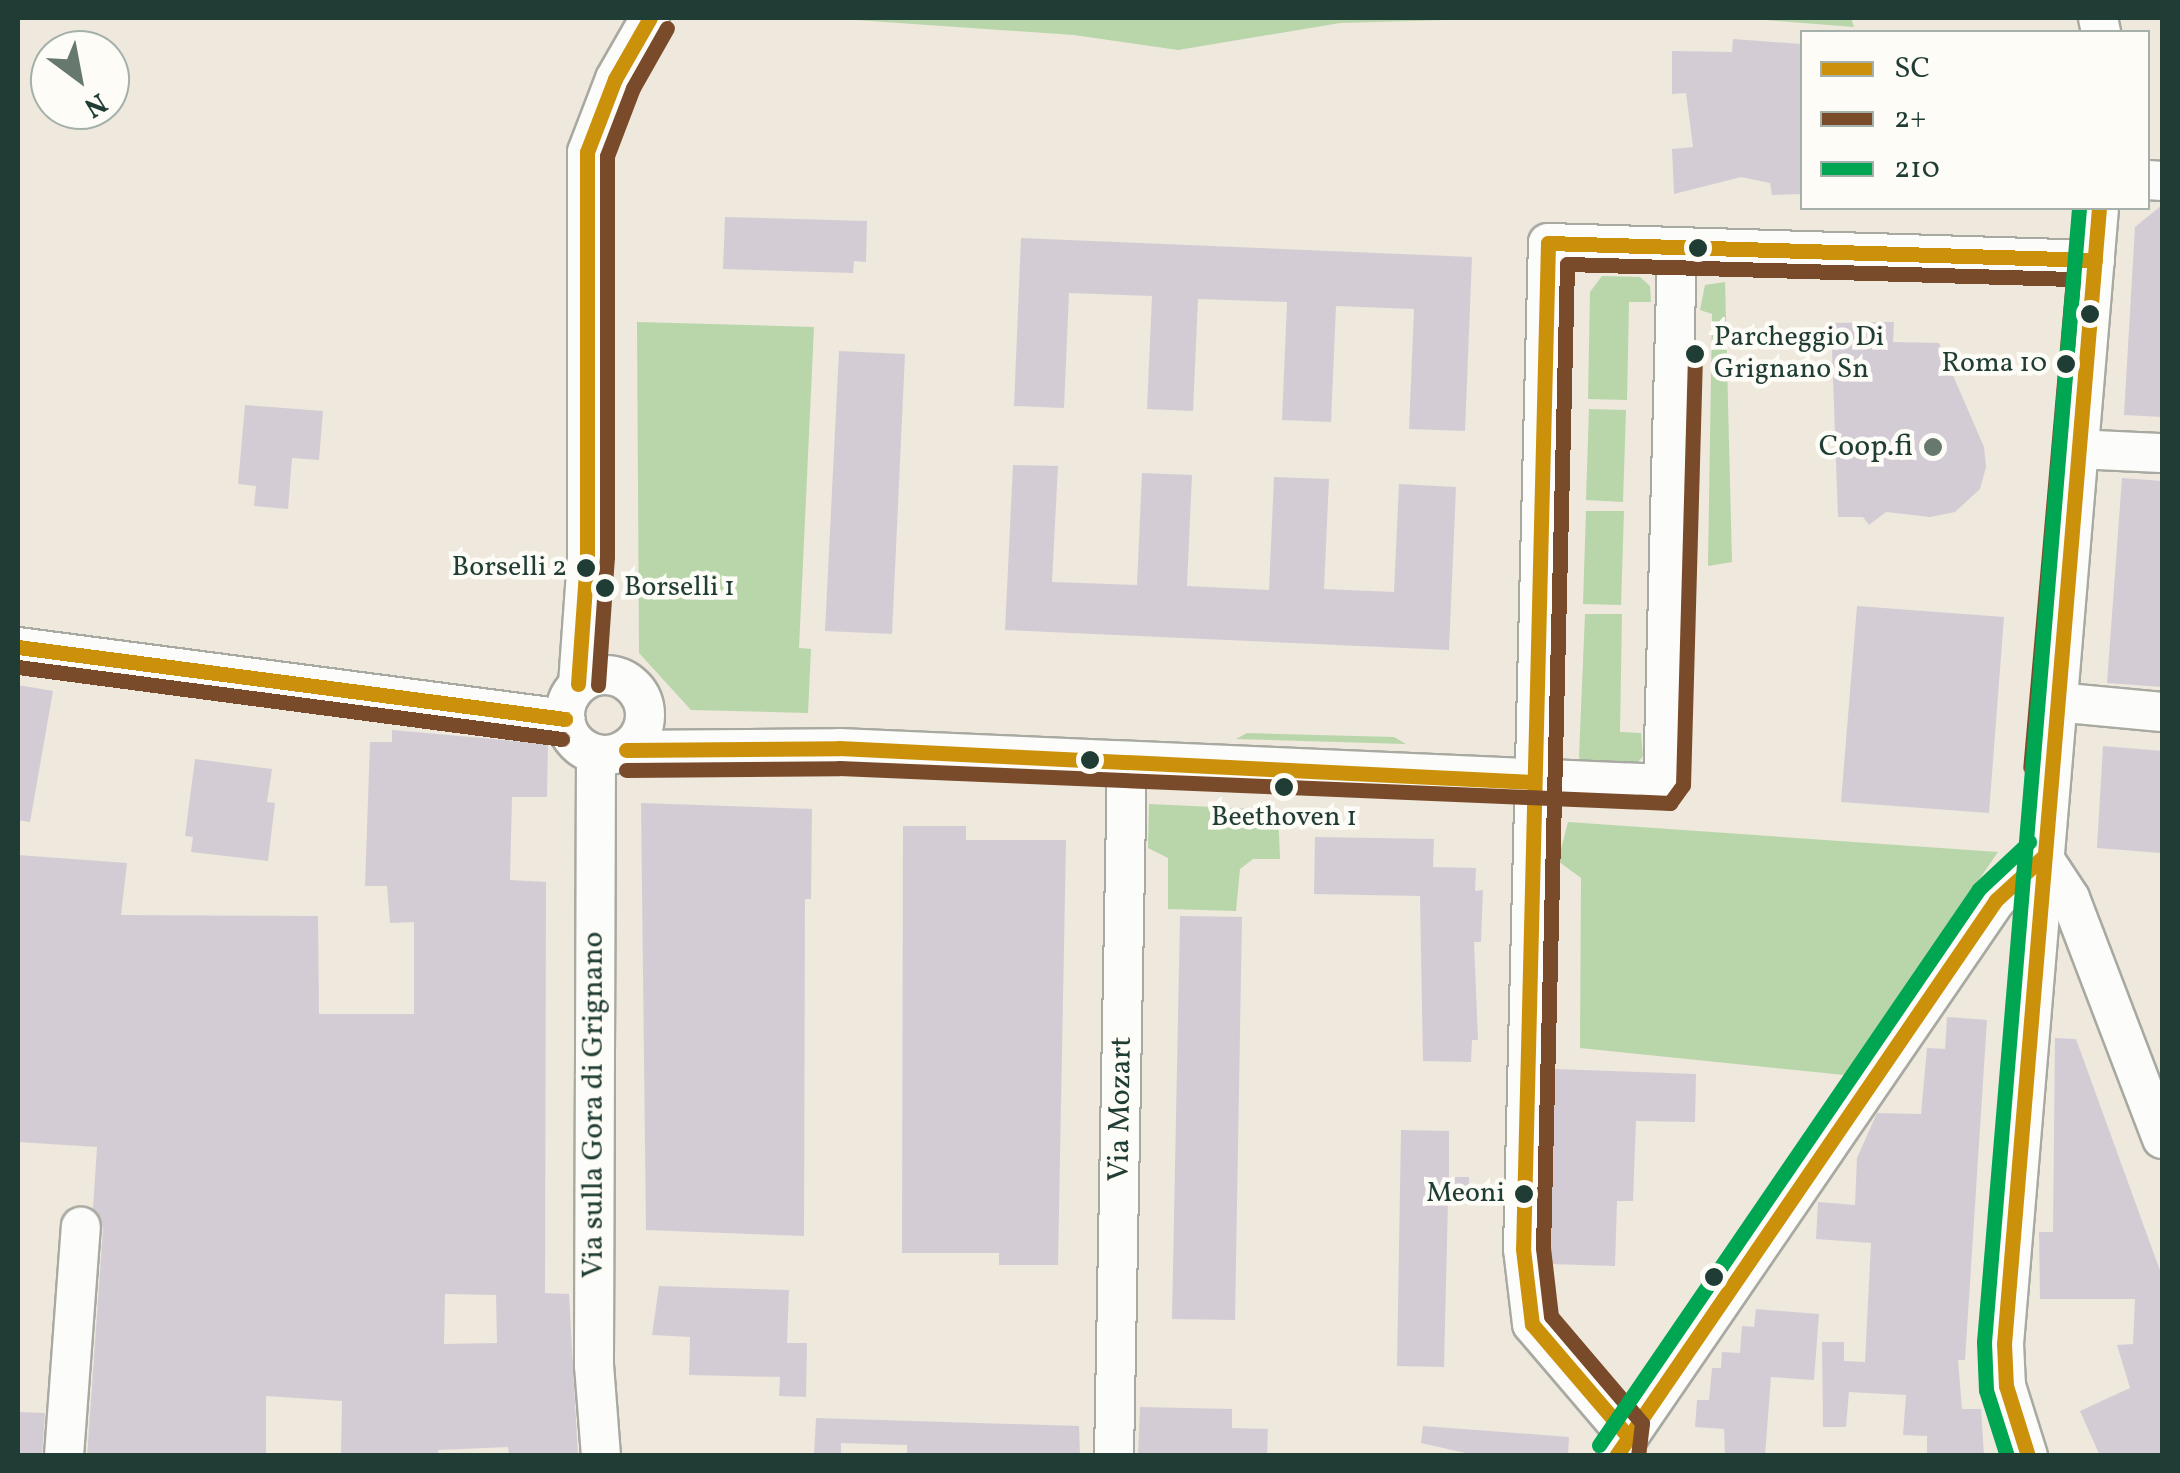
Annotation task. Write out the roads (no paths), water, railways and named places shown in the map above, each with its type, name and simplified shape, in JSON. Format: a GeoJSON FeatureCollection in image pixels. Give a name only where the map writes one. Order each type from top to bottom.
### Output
{"type":"FeatureCollection","features":[{"type":"Feature","properties":{"kind":"street"},"geometry":{"type":"LineString","coordinates":[[564,720],[594,680],[588,557],[587,152],[614,78],[650,18]]}},
{"type":"Feature","properties":{"kind":"street"},"geometry":{"type":"LineString","coordinates":[[2028,1456],[2006,1386],[2004,1344],[2099,210]]}},
{"type":"Feature","properties":{"kind":"street"},"geometry":{"type":"LineString","coordinates":[[2043,857],[1996,900],[1620,1444],[1532,1324],[1523,1250],[1548,243],[2095,260]]}},
{"type":"Feature","properties":{"kind":"street"},"geometry":{"type":"LineString","coordinates":[[564,720],[578,746],[622,741],[814,747],[1533,782],[1664,784],[1677,250]]}},
{"type":"Feature","properties":{"kind":"street"},"geometry":{"type":"LineString","coordinates":[[2076,449],[2162,454]]}},
{"type":"Feature","properties":{"kind":"street"},"geometry":{"type":"LineString","coordinates":[[18,647],[564,720]]}},
{"type":"Feature","properties":{"kind":"street"},"geometry":{"type":"LineString","coordinates":[[594,680],[639,694],[622,741]]}},
{"type":"Feature","properties":{"kind":"street"},"geometry":{"type":"LineString","coordinates":[[2056,702],[2162,712]]}},
{"type":"Feature","properties":{"kind":"street","name":"Via sulla Gora di Grignano"},"geometry":{"type":"LineString","coordinates":[[601,1456],[594,1365],[622,741]]}},
{"type":"Feature","properties":{"kind":"street","name":"Via Mozart"},"geometry":{"type":"LineString","coordinates":[[1114,1456],[1127,762]]}},
{"type":"Feature","properties":{"kind":"street"},"geometry":{"type":"LineString","coordinates":[[2043,857],[2070,898],[2162,1139]]}},
{"type":"Feature","properties":{"kind":"street"},"geometry":{"type":"LineString","coordinates":[[64,1456],[81,1227]]}},
{"type":"Feature","properties":{"kind":"place","name":"Parcheggio Di Grignano Sn"},"geometry":{"type":"Point","coordinates":[1695,354]}},
{"type":"Feature","properties":{"kind":"place","name":"Roma 10"},"geometry":{"type":"Point","coordinates":[2066,364]}},
{"type":"Feature","properties":{"kind":"place","name":"Coop.fi"},"geometry":{"type":"Point","coordinates":[1933,447]}},
{"type":"Feature","properties":{"kind":"place","name":"Borselli 2"},"geometry":{"type":"Point","coordinates":[586,568]}},
{"type":"Feature","properties":{"kind":"place","name":"Borselli 1"},"geometry":{"type":"Point","coordinates":[605,588]}},
{"type":"Feature","properties":{"kind":"place","name":"Beethoven 1"},"geometry":{"type":"Point","coordinates":[1284,787]}},
{"type":"Feature","properties":{"kind":"place","name":"Meoni"},"geometry":{"type":"Point","coordinates":[1524,1194]}}]}
